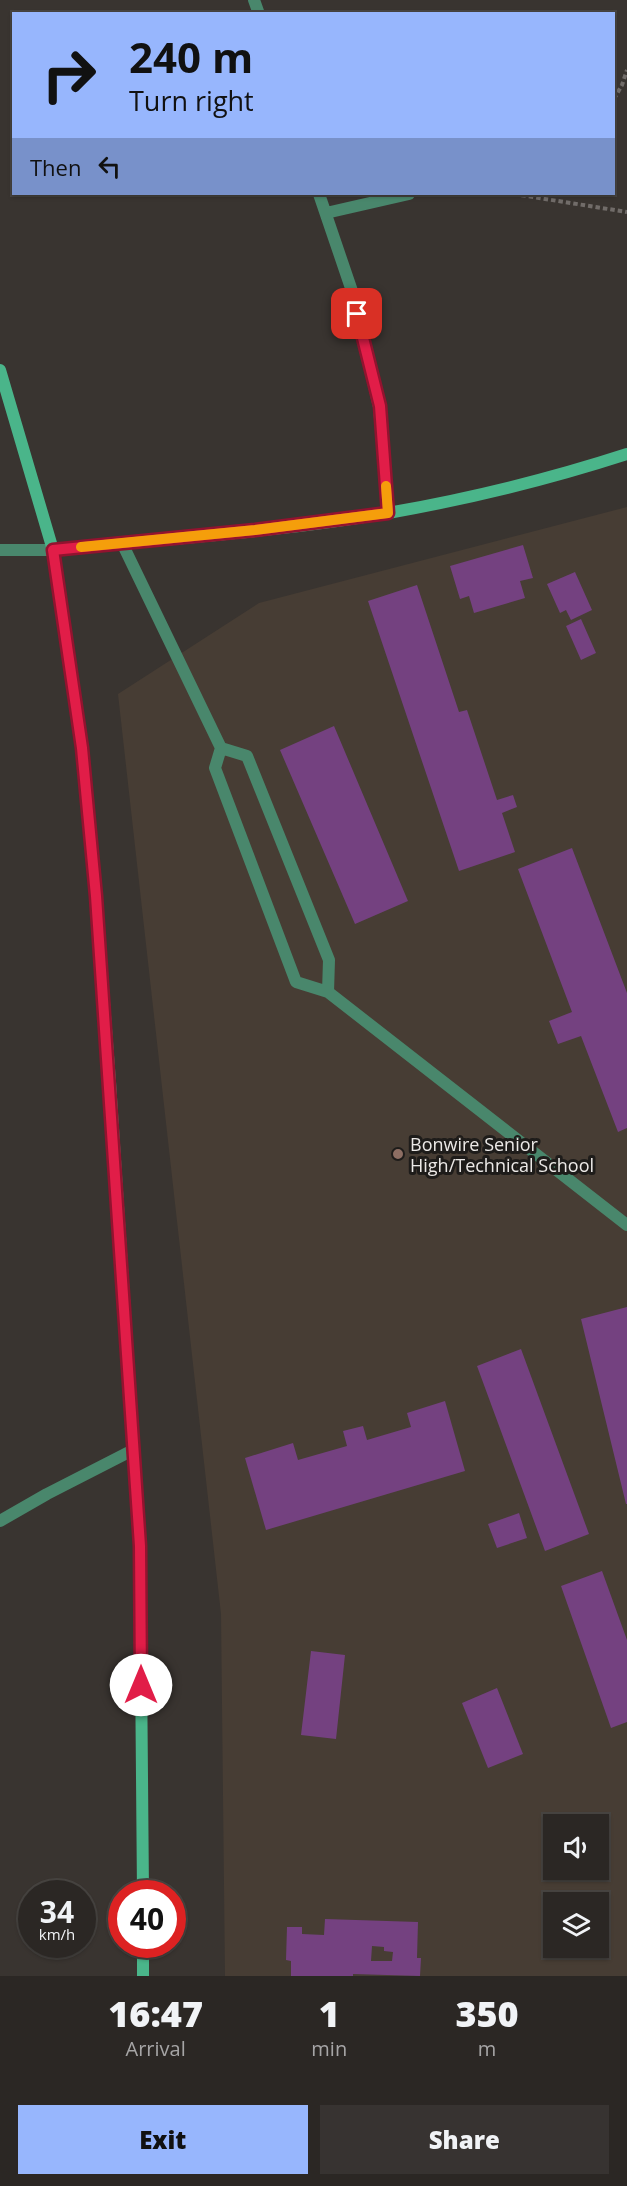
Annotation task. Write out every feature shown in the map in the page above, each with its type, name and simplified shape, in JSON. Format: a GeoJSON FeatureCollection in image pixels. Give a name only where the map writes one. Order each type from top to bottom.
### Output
{"type":"FeatureCollection","features":[{"type":"Feature","properties":{"kind":"street"},"geometry":{"type":"LineString","coordinates":[[319,195],[352,291],[380,406],[388,513]]}},
{"type":"Feature","properties":{"kind":"street"},"geometry":{"type":"LineString","coordinates":[[326,213],[405,195]]}},
{"type":"Feature","properties":{"kind":"street"},"geometry":{"type":"LineString","coordinates":[[0,370],[53,550],[82,748],[96,896],[140,1546],[143,1880]]}},
{"type":"Feature","properties":{"kind":"street"},"geometry":{"type":"LineString","coordinates":[[0,550],[53,550],[255,530],[388,513],[510,487],[627,454]]}},
{"type":"Feature","properties":{"kind":"street"},"geometry":{"type":"LineString","coordinates":[[122,543],[220,748],[215,768],[296,982],[328,992],[627,1225]]}},
{"type":"Feature","properties":{"kind":"street"},"geometry":{"type":"LineString","coordinates":[[220,748],[247,756],[329,960],[328,992]]}},
{"type":"Feature","properties":{"kind":"street"},"geometry":{"type":"LineString","coordinates":[[0,1521],[133,1450]]}},
{"type":"Feature","properties":{"kind":"street"},"geometry":{"type":"LineString","coordinates":[[143,1958],[143,1976]]}},
{"type":"Feature","properties":{"kind":"path"},"geometry":{"type":"LineString","coordinates":[[615,97],[627,70]]}},
{"type":"Feature","properties":{"kind":"path"},"geometry":{"type":"LineString","coordinates":[[520,195],[627,212]]}},
{"type":"Feature","properties":{"kind":"shaded area","name":"Bonwire Senior High/Technical School"},"geometry":{"type":"Polygon","coordinates":[[[627,507],[627,1976],[225,1976],[221,1614],[118,694],[259,603],[627,507]]]}},
{"type":"Feature","properties":{"kind":"building"},"geometry":{"type":"Polygon","coordinates":[[[523,545],[533,578],[520,581],[525,598],[474,613],[469,596],[460,599],[450,566],[523,545]]]}},
{"type":"Feature","properties":{"kind":"building"},"geometry":{"type":"Polygon","coordinates":[[[575,572],[592,610],[571,620],[566,610],[560,613],[547,584],[575,572]]]}},
{"type":"Feature","properties":{"kind":"building"},"geometry":{"type":"Polygon","coordinates":[[[417,585],[459,712],[467,710],[497,800],[513,795],[517,807],[502,813],[515,852],[459,871],[368,601],[417,585]]]}},
{"type":"Feature","properties":{"kind":"building"},"geometry":{"type":"Polygon","coordinates":[[[581,619],[596,653],[581,660],[566,626],[581,619]]]}},
{"type":"Feature","properties":{"kind":"building"},"geometry":{"type":"Polygon","coordinates":[[[334,726],[408,901],[355,924],[280,750],[334,726]]]}},
{"type":"Feature","properties":{"kind":"building"},"geometry":{"type":"Polygon","coordinates":[[[572,848],[627,993],[627,1128],[618,1132],[581,1036],[558,1044],[549,1021],[572,1012],[518,869],[572,848]]]}},
{"type":"Feature","properties":{"kind":"building"},"geometry":{"type":"Polygon","coordinates":[[[627,1307],[627,1504],[626,1504],[581,1319],[627,1307]]]}},
{"type":"Feature","properties":{"kind":"building"},"geometry":{"type":"Polygon","coordinates":[[[521,1349],[589,1534],[545,1551],[477,1366],[521,1349]]]}},
{"type":"Feature","properties":{"kind":"building"},"geometry":{"type":"Polygon","coordinates":[[[445,1401],[465,1471],[266,1530],[245,1458],[293,1443],[298,1460],[347,1446],[343,1431],[363,1426],[367,1440],[411,1427],[407,1413],[445,1401]]]}},
{"type":"Feature","properties":{"kind":"building"},"geometry":{"type":"Polygon","coordinates":[[[519,1513],[527,1538],[497,1548],[488,1524],[519,1513]]]}},
{"type":"Feature","properties":{"kind":"building"},"geometry":{"type":"Polygon","coordinates":[[[602,1571],[627,1640],[627,1722],[611,1728],[561,1586],[602,1571]]]}},
{"type":"Feature","properties":{"kind":"building"},"geometry":{"type":"Polygon","coordinates":[[[311,1651],[345,1655],[336,1739],[301,1735],[311,1651]]]}},
{"type":"Feature","properties":{"kind":"building"},"geometry":{"type":"Polygon","coordinates":[[[497,1688],[523,1754],[488,1768],[462,1703],[497,1688]]]}},
{"type":"Feature","properties":{"kind":"building"},"geometry":{"type":"Polygon","coordinates":[[[325,1919],[418,1922],[417,1958],[421,1958],[420,1976],[353,1974],[353,1976],[291,1976],[291,1961],[286,1960],[287,1927],[302,1927],[302,1934],[324,1935],[325,1919]],[[372,1946],[371,1961],[392,1961],[393,1952],[384,1951],[384,1947],[372,1946]]]}},
{"type":"Feature","properties":{"kind":"slow traffic"},"geometry":{"type":"LineString","coordinates":[[81,547],[255,530],[388,513],[386,486]]}},
{"type":"Feature","properties":{"kind":"place","name":"Bonwire Senior High/Technical School"},"geometry":{"type":"Point","coordinates":[398,1154]}},
{"type":"Feature","properties":{"kind":"route"},"geometry":{"type":"LineString","coordinates":[[141,1685],[140,1546],[96,896],[82,748],[53,550],[255,530],[388,513],[380,406],[357,314]]}}]}
